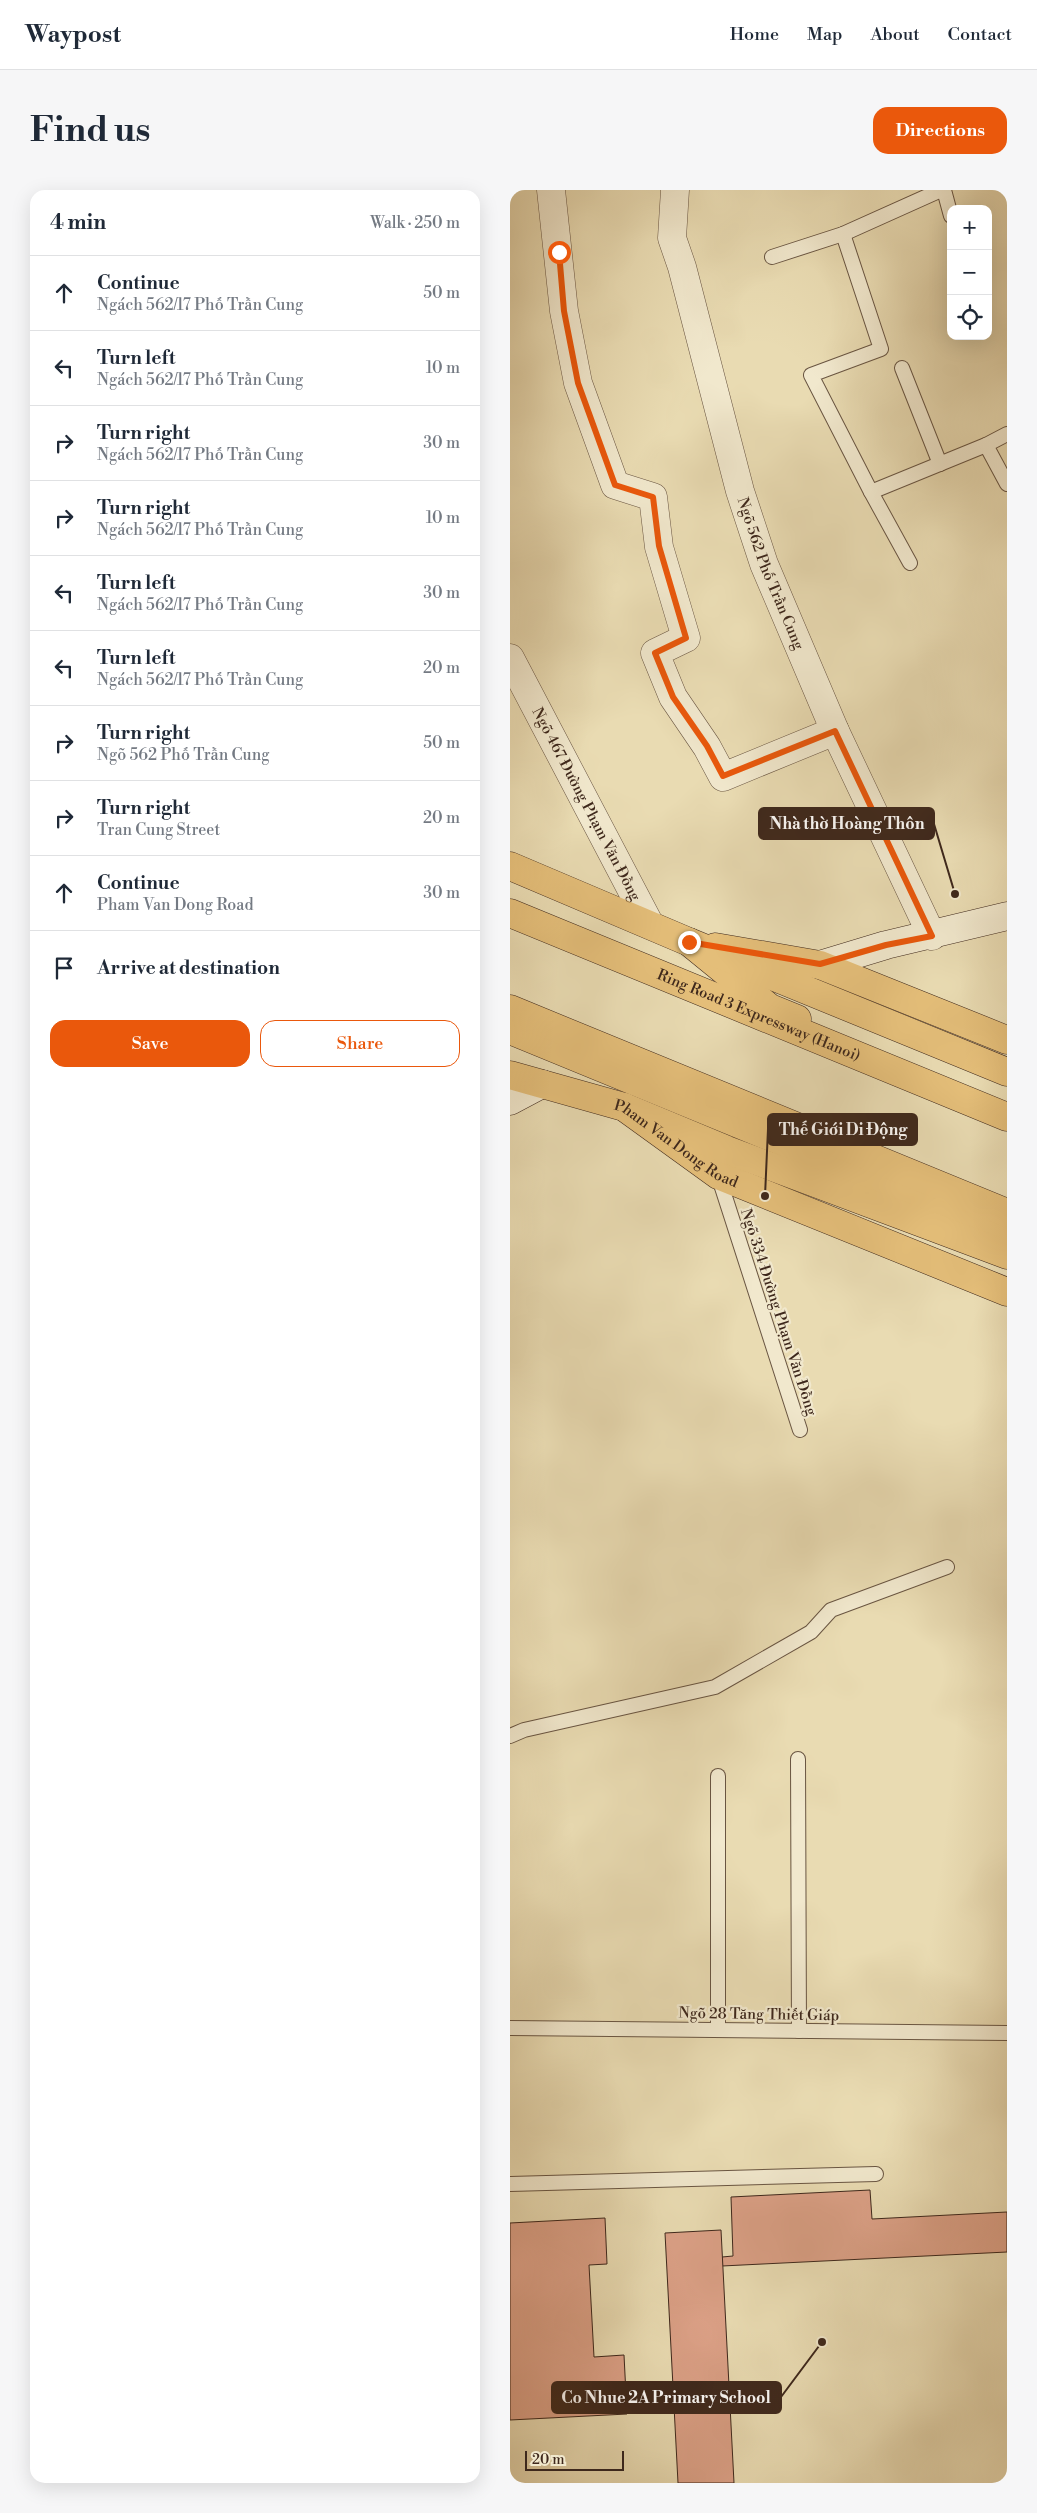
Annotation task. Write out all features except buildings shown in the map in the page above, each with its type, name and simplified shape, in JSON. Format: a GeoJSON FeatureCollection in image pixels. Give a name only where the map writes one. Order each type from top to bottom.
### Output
{"type":"FeatureCollection","features":[{"type":"Feature","properties":{"kind":"main road"},"geometry":{"type":"LineString","coordinates":[[510,866],[689,942],[1007,1072]]}},
{"type":"Feature","properties":{"kind":"main road","name":"Ring Road 3 Expressway (Hanoi)"},"geometry":{"type":"LineString","coordinates":[[510,913],[1007,1117]]}},
{"type":"Feature","properties":{"kind":"main road"},"geometry":{"type":"LineString","coordinates":[[689,942],[820,964],[1007,1040]]}},
{"type":"Feature","properties":{"kind":"main road"},"geometry":{"type":"LineString","coordinates":[[689,942],[770,1008],[1007,1104]]}},
{"type":"Feature","properties":{"kind":"main road"},"geometry":{"type":"LineString","coordinates":[[510,1009],[1007,1213]]}},
{"type":"Feature","properties":{"kind":"main road"},"geometry":{"type":"LineString","coordinates":[[510,1030],[1007,1234]]}},
{"type":"Feature","properties":{"kind":"main road","name":"Pham Van Dong Road"},"geometry":{"type":"LineString","coordinates":[[510,1075],[624,1107],[718,1175],[1007,1292]]}},
{"type":"Feature","properties":{"kind":"main road"},"geometry":{"type":"LineString","coordinates":[[624,1107],[727,1150],[1007,1255]]}},
{"type":"Feature","properties":{"kind":"street"},"geometry":{"type":"LineString","coordinates":[[551,190],[564,311],[578,383],[615,485],[653,497],[659,546],[686,638],[655,653],[673,697],[707,746],[723,776],[835,731]]}},
{"type":"Feature","properties":{"kind":"street","name":"Ngõ 562 Phố Trần Cung"},"geometry":{"type":"LineString","coordinates":[[675,190],[672,238],[682,267],[740,491],[764,564],[835,731],[932,936]]}},
{"type":"Feature","properties":{"kind":"street","name":"Ngõ 467 Đường Phạm Văn Đồng"},"geometry":{"type":"LineString","coordinates":[[510,658],[649,924]]}},
{"type":"Feature","properties":{"kind":"street"},"geometry":{"type":"LineString","coordinates":[[820,964],[886,945],[932,936],[1007,916]]}},
{"type":"Feature","properties":{"kind":"street"},"geometry":{"type":"LineString","coordinates":[[510,1101],[542,1084]]}},
{"type":"Feature","properties":{"kind":"lane"},"geometry":{"type":"LineString","coordinates":[[772,257],[842,234],[943,190],[948,205]]}},
{"type":"Feature","properties":{"kind":"lane"},"geometry":{"type":"LineString","coordinates":[[842,234],[881,349],[811,374],[910,564]]}},
{"type":"Feature","properties":{"kind":"lane"},"geometry":{"type":"LineString","coordinates":[[902,368],[940,464]]}},
{"type":"Feature","properties":{"kind":"lane"},"geometry":{"type":"LineString","coordinates":[[871,492],[986,445],[1007,434]]}},
{"type":"Feature","properties":{"kind":"lane"},"geometry":{"type":"LineString","coordinates":[[986,445],[1007,484]]}},
{"type":"Feature","properties":{"kind":"lane","name":"Ngõ 334 Đường Phạm Văn Đồng"},"geometry":{"type":"LineString","coordinates":[[718,1175],[800,1430]]}},
{"type":"Feature","properties":{"kind":"lane"},"geometry":{"type":"LineString","coordinates":[[510,1736],[524,1730],[715,1687],[811,1632],[831,1610],[947,1567]]}},
{"type":"Feature","properties":{"kind":"lane"},"geometry":{"type":"LineString","coordinates":[[798,1759],[800,2031]]}},
{"type":"Feature","properties":{"kind":"lane"},"geometry":{"type":"LineString","coordinates":[[718,1776],[718,2030]]}},
{"type":"Feature","properties":{"kind":"lane","name":"Ngõ 28 Tăng Thiết Giáp"},"geometry":{"type":"LineString","coordinates":[[510,2028],[1007,2033]]}},
{"type":"Feature","properties":{"kind":"lane"},"geometry":{"type":"LineString","coordinates":[[510,2184],[876,2174]]}},
{"type":"Feature","properties":{"kind":"place","name":"Nhà thờ Hoàng Thôn"},"geometry":{"type":"Point","coordinates":[955,894]}},
{"type":"Feature","properties":{"kind":"place","name":"Thế Giới Di Động"},"geometry":{"type":"Point","coordinates":[765,1196]}},
{"type":"Feature","properties":{"kind":"place","name":"Co Nhue 2A Primary School"},"geometry":{"type":"Point","coordinates":[822,2342]}},
{"type":"Feature","properties":{"kind":"route"},"geometry":{"type":"LineString","coordinates":[[559,252],[564,311],[578,383],[615,485],[653,497],[659,546],[686,638],[655,653],[673,697],[707,746],[723,776],[835,731],[932,936],[886,945],[820,964],[689,942]]}}]}
